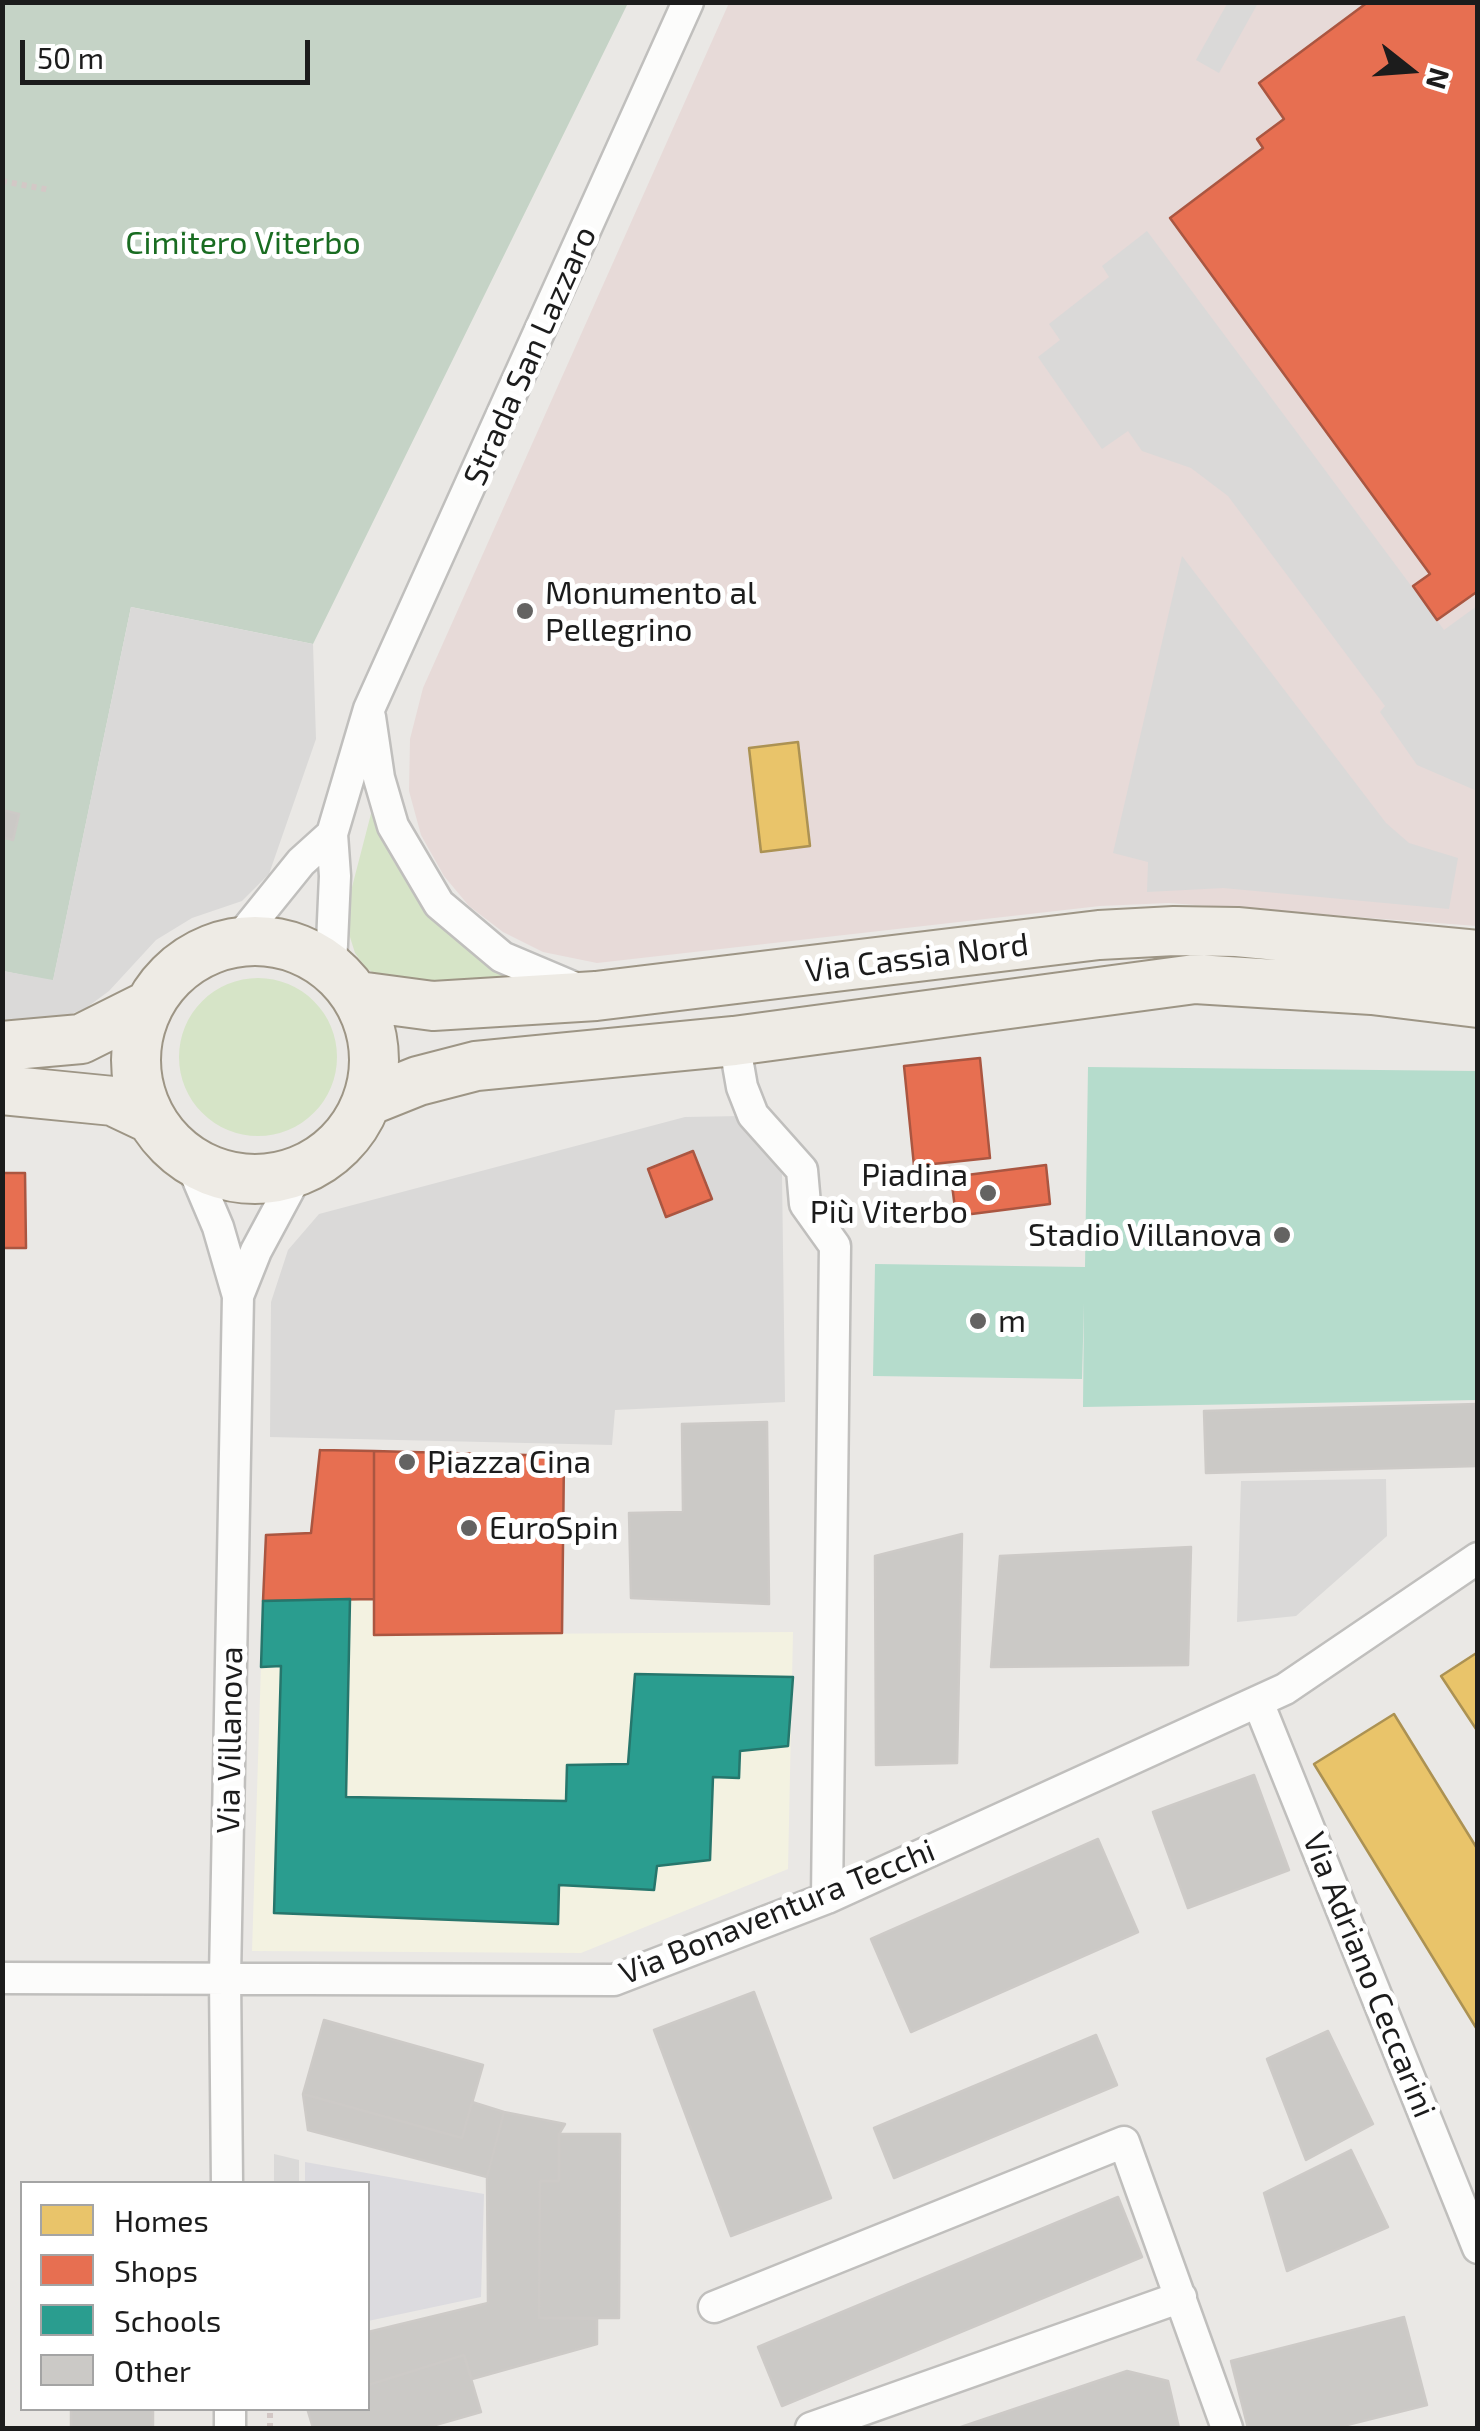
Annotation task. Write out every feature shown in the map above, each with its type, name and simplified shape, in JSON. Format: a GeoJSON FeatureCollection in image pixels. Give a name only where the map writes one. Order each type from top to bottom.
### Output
{"type":"FeatureCollection","features":[{"type":"Feature","properties":{"kind":"main road","name":"Via Cassia Nord"},"geometry":{"type":"LineString","coordinates":[[151,1118],[136,1070],[136,1048],[148,1005],[166,980],[192,958],[238,940],[272,940],[303,949],[344,981],[433,1006],[596,996],[1099,935],[1174,931],[1294,937],[1478,955]]}},
{"type":"Feature","properties":{"kind":"main road","name":"Via Cassia Nord"},"geometry":{"type":"LineString","coordinates":[[368,1102],[418,1081],[476,1066],[734,1041],[1098,989],[1196,979],[1372,990],[1478,1003]]}},
{"type":"Feature","properties":{"kind":"main road","name":"Via Cassia Nord"},"geometry":{"type":"LineString","coordinates":[[2,1090],[113,1100],[151,1118],[190,1160],[230,1177],[256,1180],[299,1171],[328,1155],[351,1132],[368,1102],[374,1045],[344,981]]}},
{"type":"Feature","properties":{"kind":"main road","name":"Via Cassia Nord"},"geometry":{"type":"LineString","coordinates":[[2,1046],[81,1039],[148,1005]]}},
{"type":"Feature","properties":{"kind":"street","name":"Strada San Lazzaro"},"geometry":{"type":"LineString","coordinates":[[344,981],[332,834],[369,709],[688,2]]}},
{"type":"Feature","properties":{"kind":"street"},"geometry":{"type":"LineString","coordinates":[[369,709],[379,778],[394,826],[438,904],[502,956],[596,996]]}},
{"type":"Feature","properties":{"kind":"street","name":"Strada San Lazzaro"},"geometry":{"type":"LineString","coordinates":[[238,940],[302,862],[332,834]]}},
{"type":"Feature","properties":{"kind":"street"},"geometry":{"type":"LineString","coordinates":[[734,1041],[742,1088],[753,1115],[802,1170],[806,1204],[834,1246],[827,1898]]}},
{"type":"Feature","properties":{"kind":"street","name":"Via Villanova"},"geometry":{"type":"LineString","coordinates":[[190,1160],[218,1227],[238,1296],[225,1977],[227,2181]]}},
{"type":"Feature","properties":{"kind":"street","name":"Via Villanova"},"geometry":{"type":"LineString","coordinates":[[238,1296],[299,1171]]}},
{"type":"Feature","properties":{"kind":"street","name":"Via Bonaventura Tecchi"},"geometry":{"type":"LineString","coordinates":[[2,1978],[614,1980],[827,1898],[1285,1689],[1478,1558]]}},
{"type":"Feature","properties":{"kind":"street","name":"Via Adriano Ceccarini"},"geometry":{"type":"LineString","coordinates":[[1258,1702],[1478,2248]]}},
{"type":"Feature","properties":{"kind":"street"},"geometry":{"type":"LineString","coordinates":[[714,2307],[1124,2142],[1226,2428]]}},
{"type":"Feature","properties":{"kind":"street"},"geometry":{"type":"LineString","coordinates":[[811,2428],[1181,2297]]}},
{"type":"Feature","properties":{"kind":"path"},"geometry":{"type":"LineString","coordinates":[[2,181],[50,190]]}},
{"type":"Feature","properties":{"kind":"shaded area"},"geometry":{"type":"Polygon","coordinates":[[[1228,2],[1258,3],[1219,73],[1196,60],[1228,2]]]}},
{"type":"Feature","properties":{"kind":"shaded area"},"geometry":{"type":"Polygon","coordinates":[[[729,3],[1477,3],[1477,926],[1169,903],[1100,906],[597,963],[543,952],[503,932],[469,906],[444,876],[421,835],[409,791],[410,739],[423,688],[729,3]]]}},
{"type":"Feature","properties":{"kind":"shaded area"},"geometry":{"type":"Polygon","coordinates":[[[1147,231],[1444,630],[1477,606],[1477,791],[1417,765],[1380,712],[1385,706],[1228,496],[1191,468],[1142,451],[1128,431],[1102,449],[1038,357],[1060,340],[1049,324],[1109,277],[1102,266],[1147,231]]]}},
{"type":"Feature","properties":{"kind":"shaded area"},"geometry":{"type":"Polygon","coordinates":[[[1182,556],[1386,823],[1409,843],[1458,858],[1449,909],[1223,888],[1147,892],[1148,862],[1113,853],[1182,556]]]}},
{"type":"Feature","properties":{"kind":"shaded area"},"geometry":{"type":"Polygon","coordinates":[[[131,607],[313,644],[316,739],[269,874],[242,901],[192,918],[156,940],[109,991],[86,1008],[61,1018],[3,1022],[3,971],[53,980],[131,607]]]}},
{"type":"Feature","properties":{"kind":"shaded area"},"geometry":{"type":"Polygon","coordinates":[[[742,1116],[782,1174],[785,1402],[615,1410],[612,1445],[270,1437],[271,1302],[288,1250],[319,1214],[685,1117],[742,1116]]]}},
{"type":"Feature","properties":{"kind":"shaded area"},"geometry":{"type":"Polygon","coordinates":[[[1386,1479],[1387,1536],[1296,1616],[1237,1622],[1241,1481],[1386,1479]]]}},
{"type":"Feature","properties":{"kind":"shaded area"},"geometry":{"type":"Polygon","coordinates":[[[374,1599],[375,1635],[793,1632],[788,1869],[581,1953],[252,1951],[263,1601],[374,1599]]]}},
{"type":"Feature","properties":{"kind":"shaded area"},"geometry":{"type":"Polygon","coordinates":[[[274,2154],[299,2160],[299,2181],[274,2181],[274,2154]]]}},
{"type":"Feature","properties":{"kind":"shaded area"},"geometry":{"type":"Polygon","coordinates":[[[305,2162],[484,2194],[481,2297],[370,2321],[370,2181],[305,2181],[305,2162]]]}},
{"type":"Feature","properties":{"kind":"green space","name":"Cimitero Viterbo"},"geometry":{"type":"Polygon","coordinates":[[[2,3],[628,3],[313,644],[131,607],[53,981],[3,971],[2,3]]]}},
{"type":"Feature","properties":{"kind":"green space"},"geometry":{"type":"Polygon","coordinates":[[[373,806],[394,862],[416,895],[469,949],[516,980],[448,985],[380,977],[366,968],[355,953],[344,918],[373,806]]]}},
{"type":"Feature","properties":{"kind":"green space"},"geometry":{"type":"Polygon","coordinates":[[[258,978],[288,984],[314,1001],[331,1027],[337,1057],[331,1087],[314,1113],[288,1130],[258,1136],[228,1130],[202,1113],[185,1087],[179,1057],[185,1027],[202,1001],[228,984],[258,978]]]}},
{"type":"Feature","properties":{"kind":"green space","name":"Stadio Villanova"},"geometry":{"type":"Polygon","coordinates":[[[1088,1067],[1477,1071],[1477,1400],[1083,1407],[1084,1303],[1082,1379],[873,1376],[875,1264],[1085,1267],[1088,1067]]]}},
{"type":"Feature","properties":{"kind":"building: Homes"},"geometry":{"type":"Polygon","coordinates":[[[798,742],[810,846],[761,852],[749,748],[798,742]]]}},
{"type":"Feature","properties":{"kind":"building: Homes"},"geometry":{"type":"Polygon","coordinates":[[[1478,1652],[1478,1732],[1441,1676],[1478,1652]]]}},
{"type":"Feature","properties":{"kind":"building: Homes"},"geometry":{"type":"Polygon","coordinates":[[[1394,1714],[1478,1850],[1478,2031],[1314,1764],[1394,1714]]]}},
{"type":"Feature","properties":{"kind":"building: Shops"},"geometry":{"type":"Polygon","coordinates":[[[1368,2],[1478,2],[1478,591],[1437,620],[1413,586],[1430,574],[1170,218],[1263,148],[1257,139],[1284,119],[1259,83],[1368,2]]]}},
{"type":"Feature","properties":{"kind":"building: Shops"},"geometry":{"type":"Polygon","coordinates":[[[980,1058],[990,1158],[914,1166],[904,1066],[980,1058]]]}},
{"type":"Feature","properties":{"kind":"building: Shops"},"geometry":{"type":"Polygon","coordinates":[[[693,1151],[712,1199],[666,1217],[648,1169],[693,1151]]]}},
{"type":"Feature","properties":{"kind":"building: Shops"},"geometry":{"type":"Polygon","coordinates":[[[1046,1165],[1050,1204],[956,1216],[951,1177],[1046,1165]]]}},
{"type":"Feature","properties":{"kind":"building: Shops"},"geometry":{"type":"Polygon","coordinates":[[[2,1173],[25,1173],[26,1248],[2,1248],[2,1173]]]}},
{"type":"Feature","properties":{"kind":"building: Shops"},"geometry":{"type":"Polygon","coordinates":[[[320,1450],[374,1451],[374,1599],[263,1601],[266,1535],[311,1533],[320,1450]]]}},
{"type":"Feature","properties":{"kind":"building: Shops","name":"EuroSpin"},"geometry":{"type":"Polygon","coordinates":[[[374,1451],[564,1456],[562,1633],[374,1635],[374,1451]]]}},
{"type":"Feature","properties":{"kind":"building: Schools"},"geometry":{"type":"Polygon","coordinates":[[[350,1599],[346,1797],[566,1801],[567,1765],[628,1764],[635,1674],[793,1677],[788,1746],[740,1751],[739,1778],[713,1777],[710,1860],[657,1866],[654,1890],[559,1885],[558,1924],[274,1913],[281,1666],[261,1667],[263,1601],[350,1599]]]}},
{"type":"Feature","properties":{"kind":"building: Other"},"geometry":{"type":"Polygon","coordinates":[[[2,810],[19,814],[13,840],[2,837],[2,810]]]}},
{"type":"Feature","properties":{"kind":"building: Other"},"geometry":{"type":"Polygon","coordinates":[[[1478,1404],[1478,1466],[1206,1473],[1204,1411],[1478,1404]]]}},
{"type":"Feature","properties":{"kind":"building: Other"},"geometry":{"type":"Polygon","coordinates":[[[767,1422],[769,1604],[631,1598],[629,1513],[683,1512],[682,1424],[767,1422]]]}},
{"type":"Feature","properties":{"kind":"building: Other"},"geometry":{"type":"Polygon","coordinates":[[[962,1534],[957,1763],[876,1765],[875,1556],[962,1534]]]}},
{"type":"Feature","properties":{"kind":"building: Other"},"geometry":{"type":"Polygon","coordinates":[[[1191,1547],[1188,1665],[991,1667],[1000,1556],[1191,1547]]]}},
{"type":"Feature","properties":{"kind":"building: Other"},"geometry":{"type":"Polygon","coordinates":[[[1254,1775],[1289,1870],[1188,1908],[1153,1812],[1254,1775]]]}},
{"type":"Feature","properties":{"kind":"building: Other"},"geometry":{"type":"Polygon","coordinates":[[[1098,1839],[1138,1932],[911,2032],[871,1939],[1098,1839]]]}},
{"type":"Feature","properties":{"kind":"building: Other"},"geometry":{"type":"Polygon","coordinates":[[[754,1992],[831,2198],[731,2236],[654,2030],[754,1992]]]}},
{"type":"Feature","properties":{"kind":"building: Other"},"geometry":{"type":"Polygon","coordinates":[[[324,2020],[483,2065],[462,2138],[303,2094],[324,2020]]]}},
{"type":"Feature","properties":{"kind":"building: Other"},"geometry":{"type":"Polygon","coordinates":[[[1328,2031],[1373,2124],[1306,2160],[1267,2059],[1328,2031]]]}},
{"type":"Feature","properties":{"kind":"building: Other"},"geometry":{"type":"Polygon","coordinates":[[[1096,2035],[1117,2085],[894,2178],[874,2128],[1096,2035]]]}},
{"type":"Feature","properties":{"kind":"building: Other"},"geometry":{"type":"Polygon","coordinates":[[[303,2094],[462,2138],[472,2102],[504,2112],[487,2177],[308,2130],[303,2094]]]}},
{"type":"Feature","properties":{"kind":"building: Other"},"geometry":{"type":"Polygon","coordinates":[[[504,2112],[565,2124],[559,2134],[559,2181],[540,2181],[539,2318],[597,2319],[597,2344],[472,2379],[464,2355],[370,2384],[370,2332],[488,2303],[487,2177],[504,2112]]]}},
{"type":"Feature","properties":{"kind":"building: Other"},"geometry":{"type":"Polygon","coordinates":[[[559,2134],[620,2134],[619,2318],[539,2318],[540,2181],[559,2181],[559,2134]]]}},
{"type":"Feature","properties":{"kind":"building: Other"},"geometry":{"type":"Polygon","coordinates":[[[1351,2150],[1388,2227],[1287,2271],[1264,2193],[1351,2150]]]}},
{"type":"Feature","properties":{"kind":"building: Other"},"geometry":{"type":"Polygon","coordinates":[[[1118,2197],[1142,2257],[782,2406],[758,2347],[1118,2197]]]}},
{"type":"Feature","properties":{"kind":"building: Other"},"geometry":{"type":"Polygon","coordinates":[[[1404,2317],[1427,2405],[1335,2428],[1248,2428],[1231,2361],[1404,2317]]]}},
{"type":"Feature","properties":{"kind":"building: Other"},"geometry":{"type":"Polygon","coordinates":[[[464,2355],[481,2412],[425,2428],[313,2428],[308,2411],[370,2411],[370,2384],[464,2355]]]}},
{"type":"Feature","properties":{"kind":"building: Other"},"geometry":{"type":"Polygon","coordinates":[[[1127,2371],[1168,2381],[1179,2428],[958,2428],[1127,2371]]]}},
{"type":"Feature","properties":{"kind":"building: Other"},"geometry":{"type":"Polygon","coordinates":[[[71,2411],[153,2411],[153,2428],[71,2428],[71,2411]]]}},
{"type":"Feature","properties":{"kind":"place","name":"Monumento al Pellegrino"},"geometry":{"type":"Point","coordinates":[525,611]}},
{"type":"Feature","properties":{"kind":"place","name":"Piadina Più Viterbo"},"geometry":{"type":"Point","coordinates":[988,1193]}},
{"type":"Feature","properties":{"kind":"place","name":"Stadio Villanova"},"geometry":{"type":"Point","coordinates":[1282,1235]}},
{"type":"Feature","properties":{"kind":"place","name":"m"},"geometry":{"type":"Point","coordinates":[978,1321]}},
{"type":"Feature","properties":{"kind":"place","name":"Piazza Cina"},"geometry":{"type":"Point","coordinates":[407,1462]}},
{"type":"Feature","properties":{"kind":"place","name":"EuroSpin"},"geometry":{"type":"Point","coordinates":[469,1528]}}]}
